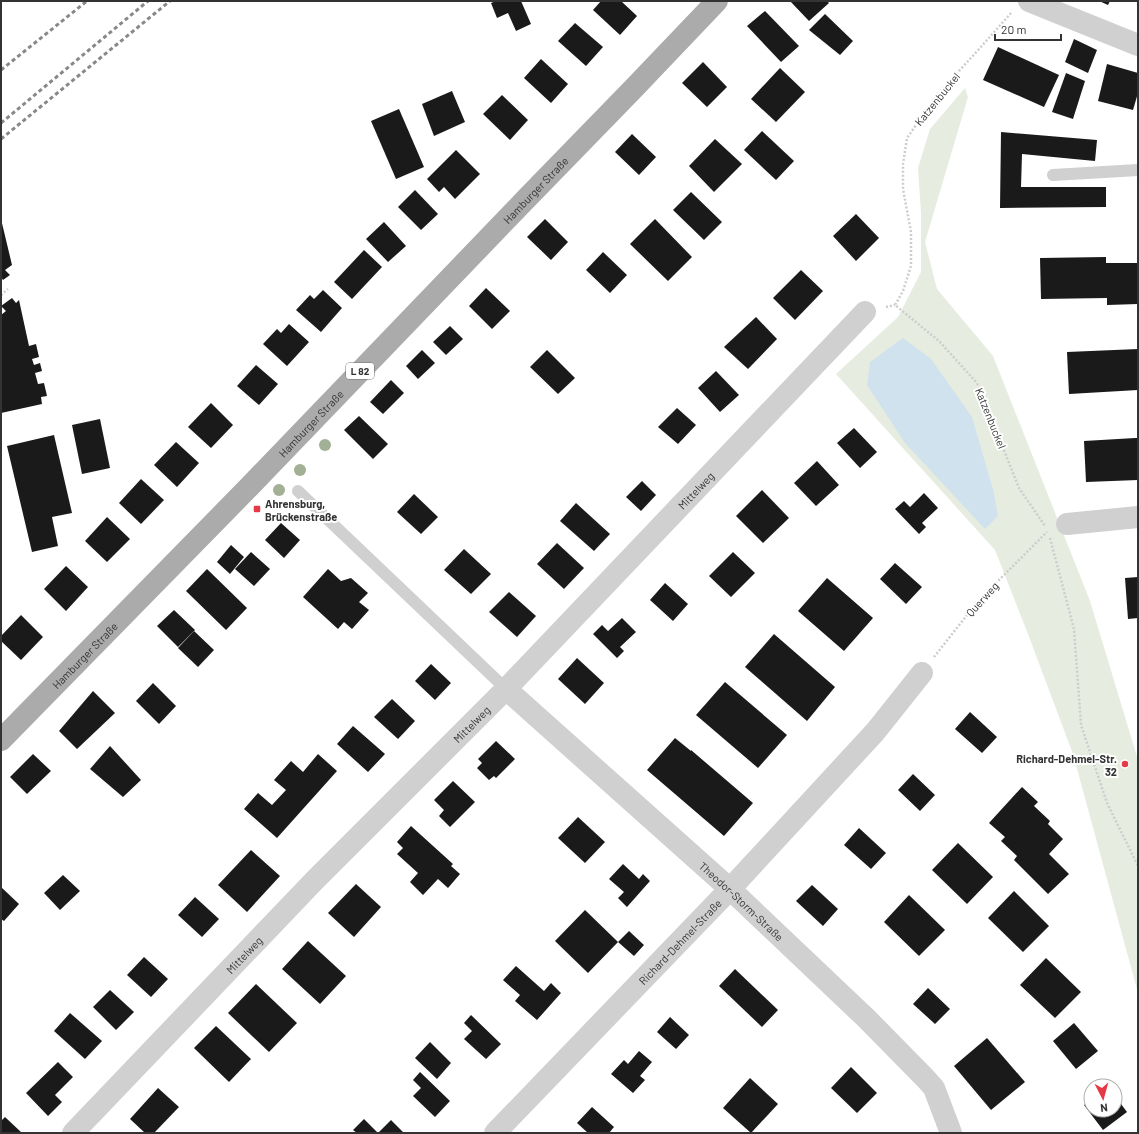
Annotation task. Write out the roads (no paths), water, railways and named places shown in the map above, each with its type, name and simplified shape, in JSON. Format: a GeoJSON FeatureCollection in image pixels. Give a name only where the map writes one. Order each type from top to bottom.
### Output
{"type":"FeatureCollection","features":[{"type":"Feature","properties":{"kind":"main road","name":"Hamburger Straße"},"geometry":{"type":"LineString","coordinates":[[1,740],[249,487],[717,1]]}},
{"type":"Feature","properties":{"kind":"street"},"geometry":{"type":"LineString","coordinates":[[1021,6],[1138,45]]}},
{"type":"Feature","properties":{"kind":"street","name":"Mittelweg"},"geometry":{"type":"LineString","coordinates":[[73,1133],[314,881],[506,689],[865,312]]}},
{"type":"Feature","properties":{"kind":"street"},"geometry":{"type":"LineString","coordinates":[[1058,528],[1138,517]]}},
{"type":"Feature","properties":{"kind":"street","name":"Richard-Dehmel-Straße"},"geometry":{"type":"LineString","coordinates":[[495,1133],[730,889],[875,732],[922,673]]}},
{"type":"Feature","properties":{"kind":"street","name":"Theodor-Storm-Straße"},"geometry":{"type":"LineString","coordinates":[[506,689],[730,889],[867,1019],[934,1088],[951,1133]]}},
{"type":"Feature","properties":{"kind":"lane"},"geometry":{"type":"LineString","coordinates":[[1053,175],[1138,170]]}},
{"type":"Feature","properties":{"kind":"lane"},"geometry":{"type":"LineString","coordinates":[[298,491],[506,689]]}},
{"type":"Feature","properties":{"kind":"water"},"geometry":{"type":"Polygon","coordinates":[[[903,338],[931,359],[972,417],[994,493],[998,516],[985,529],[905,443],[867,385],[870,362],[903,338]]]}},
{"type":"Feature","properties":{"kind":"railway"},"geometry":{"type":"LineString","coordinates":[[1,70],[87,1]]}},
{"type":"Feature","properties":{"kind":"railway"},"geometry":{"type":"LineString","coordinates":[[1,123],[148,1]]}},
{"type":"Feature","properties":{"kind":"railway"},"geometry":{"type":"LineString","coordinates":[[1,139],[170,1]]}},
{"type":"Feature","properties":{"kind":"place","name":"Ahrensburg, Brückenstraße"},"geometry":{"type":"Point","coordinates":[257,509]}},
{"type":"Feature","properties":{"kind":"place","name":"Richard-Dehmel-Str. 32"},"geometry":{"type":"Point","coordinates":[1125,764]}}]}
